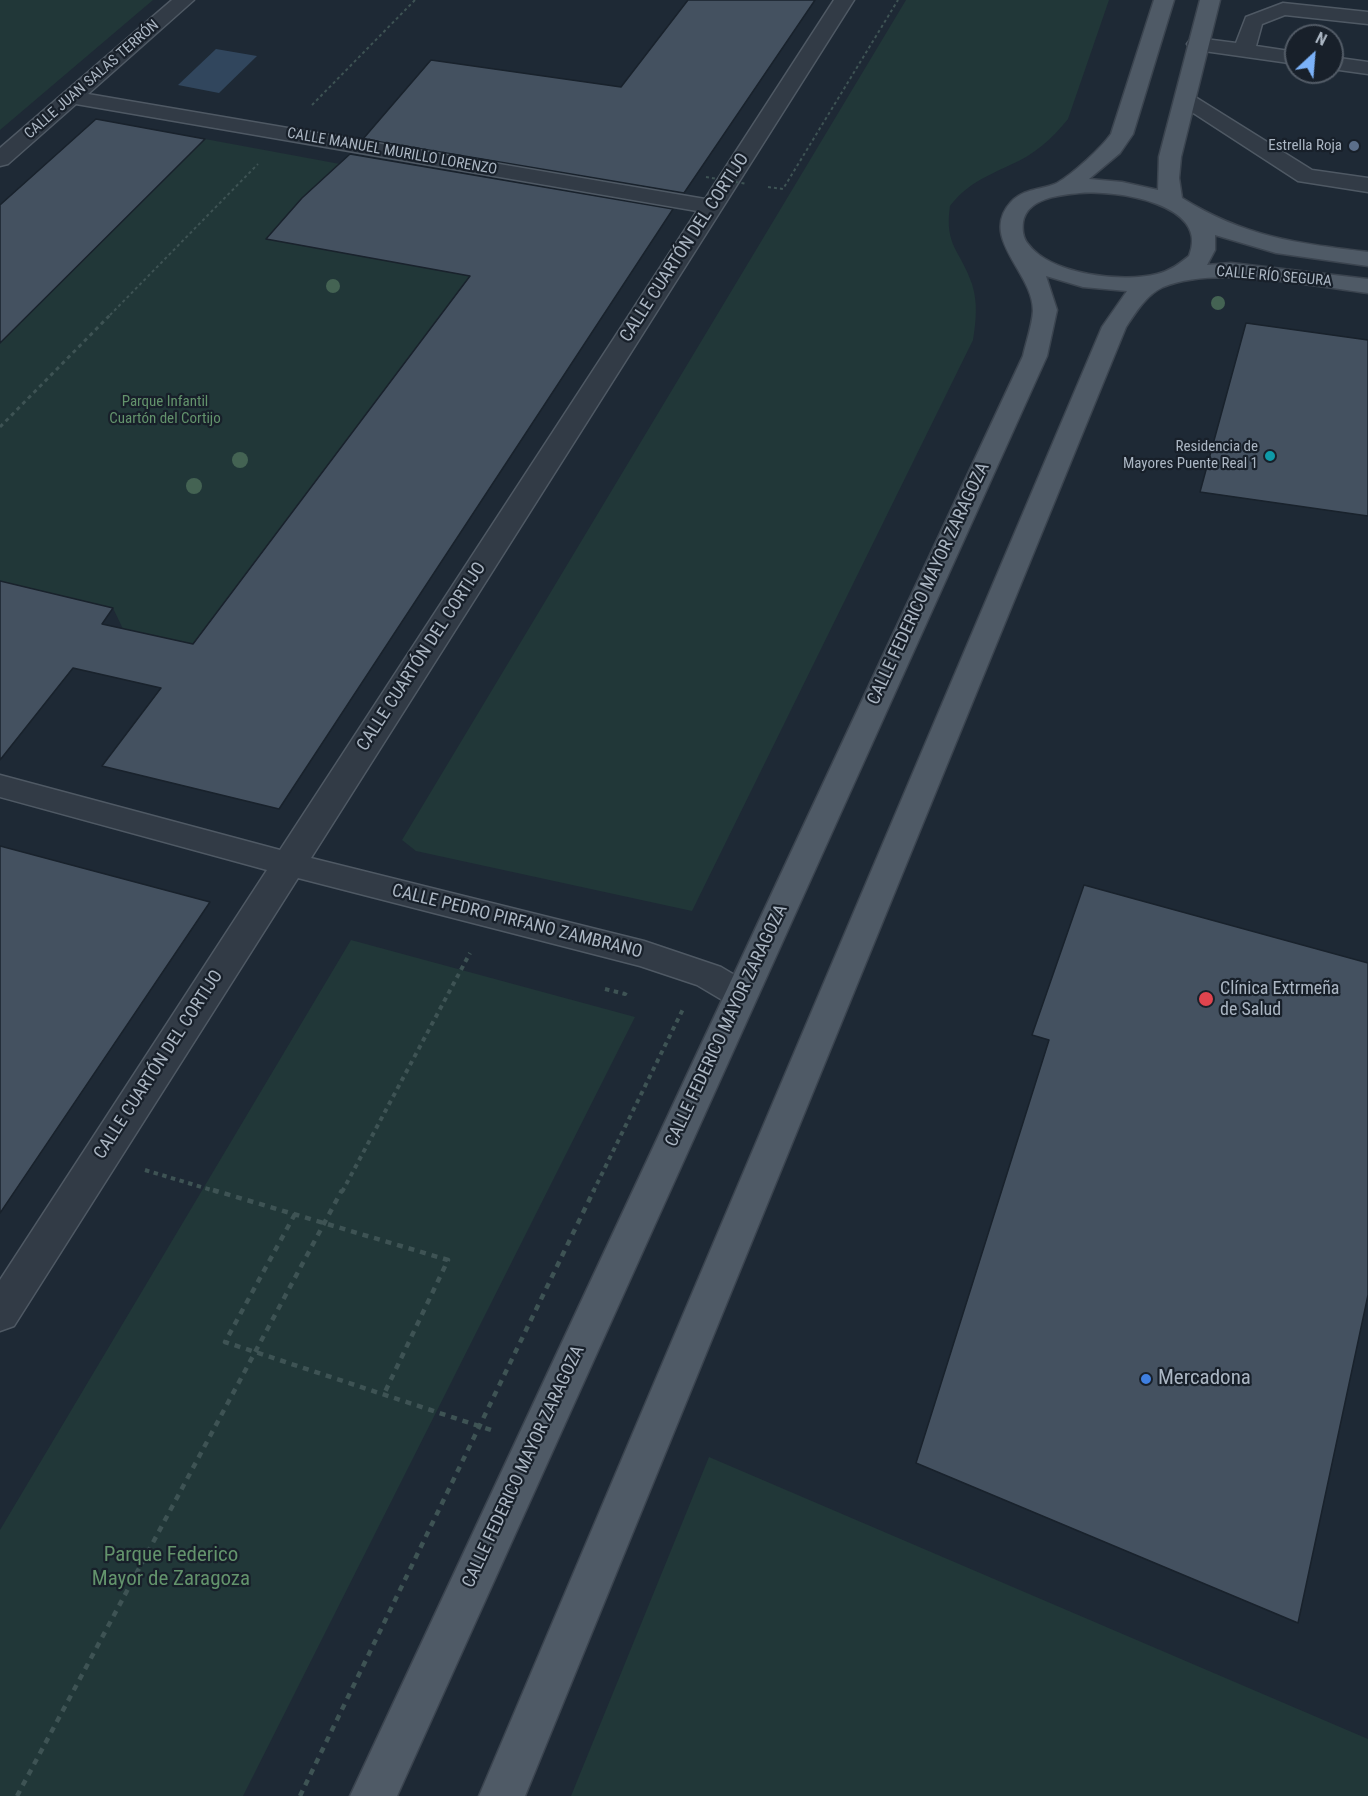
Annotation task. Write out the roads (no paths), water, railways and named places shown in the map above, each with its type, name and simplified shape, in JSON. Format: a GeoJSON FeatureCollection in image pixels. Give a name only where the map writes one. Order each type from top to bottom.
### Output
{"type":"FeatureCollection","features":[{"type":"Feature","properties":{"kind":"main road"},"geometry":{"type":"LineString","coordinates":[[1065,187],[1112,147],[1122,134],[1164,0]]}},
{"type":"Feature","properties":{"kind":"main road"},"geometry":{"type":"LineString","coordinates":[[1171,202],[1168,167],[1197,44],[1210,0]]}},
{"type":"Feature","properties":{"kind":"main road","name":"CALLE RÍO SEGURA"},"geometry":{"type":"LineString","coordinates":[[1065,187],[1119,186],[1171,202],[1223,232],[1268,245],[1368,259]]}},
{"type":"Feature","properties":{"kind":"main road","name":"CALLE FEDERICO MAYOR ZARAGOZA"},"geometry":{"type":"LineString","coordinates":[[373,1796],[1035,356],[1045,310],[1036,280],[1011,235],[1011,220],[1021,205],[1040,194],[1065,187]]}},
{"type":"Feature","properties":{"kind":"main road"},"geometry":{"type":"LineString","coordinates":[[502,1796],[1114,327],[1133,298],[1197,261],[1205,246],[1203,230],[1190,214]]}},
{"type":"Feature","properties":{"kind":"main road","name":"CALLE RÍO SEGURA"},"geometry":{"type":"LineString","coordinates":[[1021,251],[1048,269],[1095,283],[1127,285],[1231,270],[1368,286]]}},
{"type":"Feature","properties":{"kind":"street","name":"CALLE JUAN SALAS TERRÓN"},"geometry":{"type":"LineString","coordinates":[[0,159],[184,0]]}},
{"type":"Feature","properties":{"kind":"street","name":"CALLE CUARTÓN DEL CORTIJO"},"geometry":{"type":"LineString","coordinates":[[0,1314],[844,0]]}},
{"type":"Feature","properties":{"kind":"street"},"geometry":{"type":"LineString","coordinates":[[1244,51],[1253,21],[1283,9],[1368,18]]}},
{"type":"Feature","properties":{"kind":"street"},"geometry":{"type":"LineString","coordinates":[[1197,44],[1284,56]]}},
{"type":"Feature","properties":{"kind":"street"},"geometry":{"type":"LineString","coordinates":[[1344,65],[1368,68]]}},
{"type":"Feature","properties":{"kind":"street","name":"CALLE MANUEL MURILLO LORENZO"},"geometry":{"type":"LineString","coordinates":[[72,97],[712,207]]}},
{"type":"Feature","properties":{"kind":"street"},"geometry":{"type":"LineString","coordinates":[[1185,99],[1306,176],[1368,186]]}},
{"type":"Feature","properties":{"kind":"street","name":"CALLE PEDRO PIRFANO ZAMBRANO"},"geometry":{"type":"LineString","coordinates":[[0,786],[288,864],[644,954],[701,973],[741,995]]}},
{"type":"Feature","properties":{"kind":"water"},"geometry":{"type":"Polygon","coordinates":[[[216,49],[257,56],[219,93],[178,85],[216,49]]]}},
{"type":"Feature","properties":{"kind":"place","name":"Estrella Roja"},"geometry":{"type":"Point","coordinates":[1354,146]}},
{"type":"Feature","properties":{"kind":"place","name":"Residencia de Mayores Puente Real 1"},"geometry":{"type":"Point","coordinates":[1270,456]}},
{"type":"Feature","properties":{"kind":"place","name":"Clínica Extrmeña de Salud"},"geometry":{"type":"Point","coordinates":[1206,999]}},
{"type":"Feature","properties":{"kind":"place","name":"Mercadona"},"geometry":{"type":"Point","coordinates":[1146,1379]}},
{"type":"Feature","properties":{"kind":"park label","name":"Parque Infantil Cuartón del Cortijo"},"geometry":{"type":"Point","coordinates":[165,410]}},
{"type":"Feature","properties":{"kind":"park label","name":"Parque Federico Mayor de Zaragoza"},"geometry":{"type":"Point","coordinates":[171,1568]}}]}
